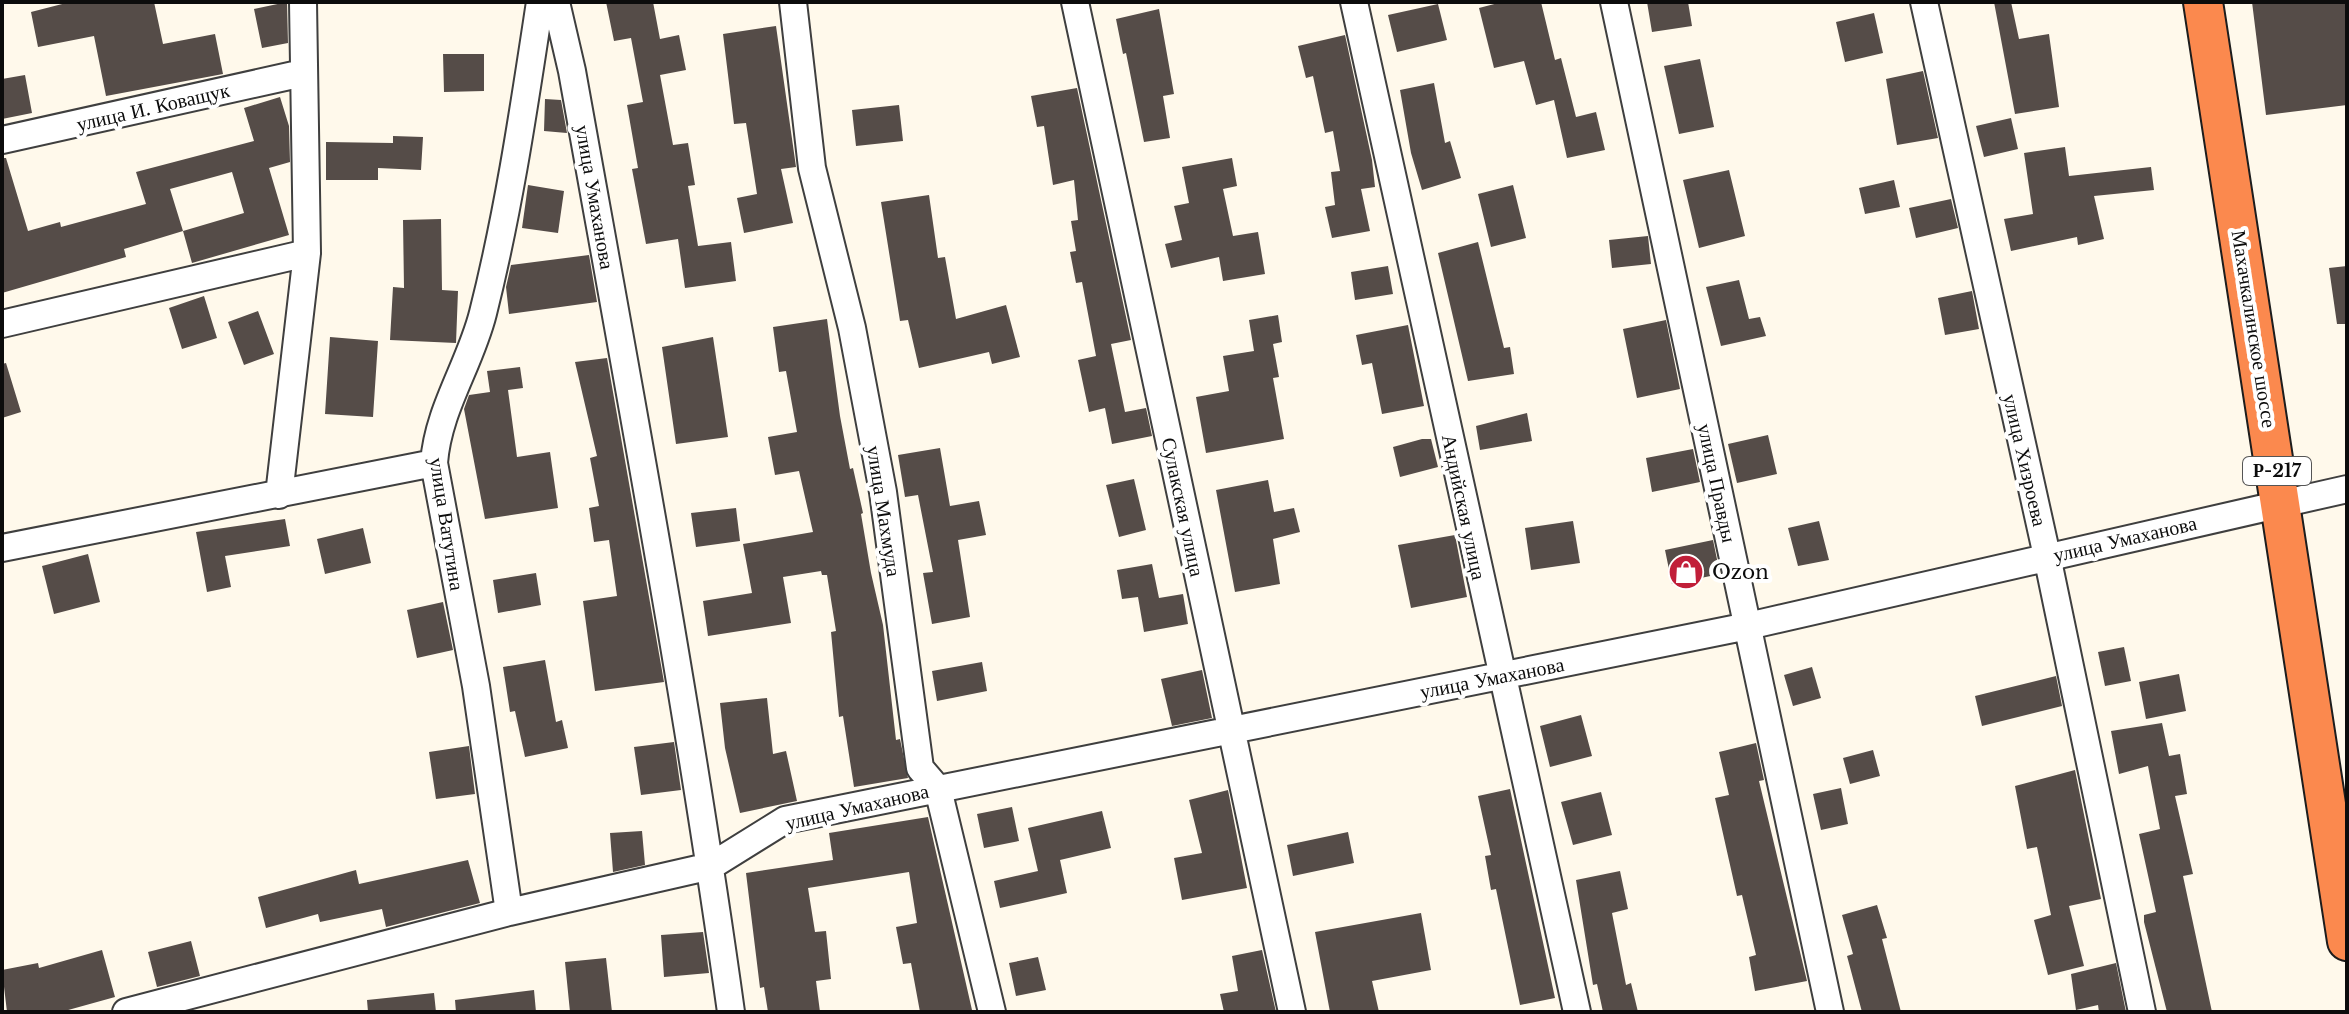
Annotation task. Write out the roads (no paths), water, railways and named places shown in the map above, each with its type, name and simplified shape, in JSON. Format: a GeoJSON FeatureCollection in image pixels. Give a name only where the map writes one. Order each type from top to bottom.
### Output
{"type":"FeatureCollection","features":[{"type":"Feature","properties":{"kind":"highway","name":"Махачкалинское шоссе"},"geometry":{"type":"LineString","coordinates":[[2203,2],[2347,941]]}},
{"type":"Feature","properties":{"kind":"street"},"geometry":{"type":"LineString","coordinates":[[279,495],[307,253],[303,2]]}},
{"type":"Feature","properties":{"kind":"street","name":"улица Ватутина"},"geometry":{"type":"LineString","coordinates":[[509,912],[476,686],[434,463],[436,436],[481,318],[509,208],[540,2]]}},
{"type":"Feature","properties":{"kind":"street","name":"улица Умаханова"},"geometry":{"type":"LineString","coordinates":[[556,2],[581,118],[711,866],[731,1012]]}},
{"type":"Feature","properties":{"kind":"street","name":"улица Махмуда"},"geometry":{"type":"LineString","coordinates":[[793,2],[812,168],[852,328],[883,492],[920,768],[938,789],[992,1012]]}},
{"type":"Feature","properties":{"kind":"street","name":"Сулакская улица"},"geometry":{"type":"LineString","coordinates":[[1075,2],[1292,1012]]}},
{"type":"Feature","properties":{"kind":"street","name":"Андийская улица"},"geometry":{"type":"LineString","coordinates":[[1354,2],[1577,1012]]}},
{"type":"Feature","properties":{"kind":"street","name":"улица Правды"},"geometry":{"type":"LineString","coordinates":[[1614,2],[1830,1012]]}},
{"type":"Feature","properties":{"kind":"street","name":"улица Хизроева"},"geometry":{"type":"LineString","coordinates":[[1924,2],[2047,556],[2142,1012]]}},
{"type":"Feature","properties":{"kind":"street","name":"улица И. Коващук"},"geometry":{"type":"LineString","coordinates":[[2,140],[303,73]]}},
{"type":"Feature","properties":{"kind":"street"},"geometry":{"type":"LineString","coordinates":[[2,324],[307,253]]}},
{"type":"Feature","properties":{"kind":"street"},"geometry":{"type":"LineString","coordinates":[[2,548],[434,463]]}},
{"type":"Feature","properties":{"kind":"street","name":"улица Умаханова"},"geometry":{"type":"LineString","coordinates":[[141,1010],[509,912],[711,866],[785,820],[1748,626],[2347,489]]}},
{"type":"Feature","properties":{"kind":"place","name":"Ozon"},"geometry":{"type":"Point","coordinates":[1686,572]}}]}
